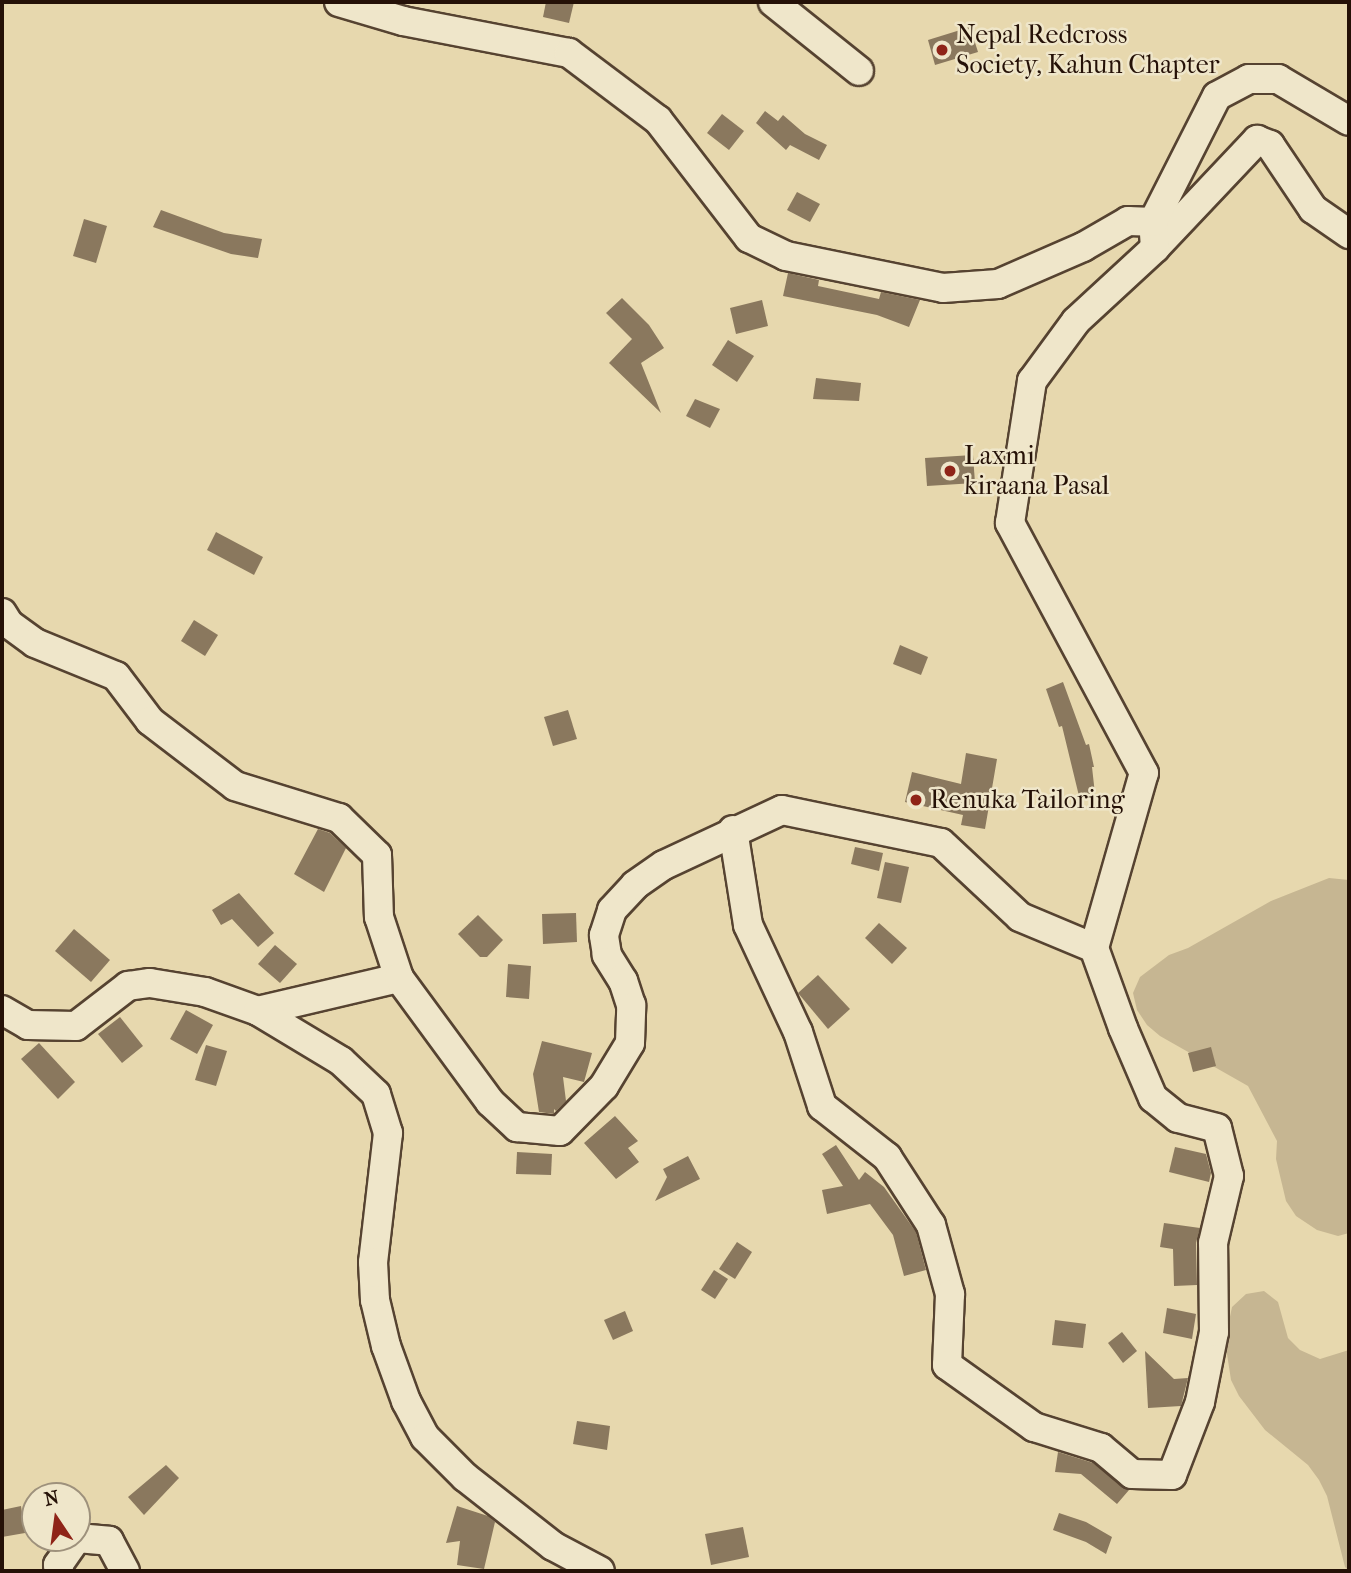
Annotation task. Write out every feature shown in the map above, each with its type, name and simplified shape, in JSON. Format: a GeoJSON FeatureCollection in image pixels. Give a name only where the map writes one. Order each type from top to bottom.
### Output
{"type":"FeatureCollection","features":[{"type":"Feature","properties":{"kind":"street"},"geometry":{"type":"LineString","coordinates":[[339,2],[403,21],[569,53],[659,120],[749,238],[786,257],[943,288],[998,284],[1083,247],[1128,221],[1154,235]]}},
{"type":"Feature","properties":{"kind":"street"},"geometry":{"type":"LineString","coordinates":[[773,2],[859,71]]}},
{"type":"Feature","properties":{"kind":"street"},"geometry":{"type":"LineString","coordinates":[[1154,235],[1217,96],[1249,79],[1278,79],[1349,121]]}},
{"type":"Feature","properties":{"kind":"street"},"geometry":{"type":"LineString","coordinates":[[733,830],[748,925],[798,1032],[822,1106],[887,1157],[931,1225],[950,1294],[947,1365],[1034,1426],[1101,1448],[1132,1474],[1172,1475],[1200,1402],[1214,1332],[1213,1243],[1229,1176],[1217,1128],[1178,1118],[1153,1098],[1123,1028],[1094,948],[1144,773],[1010,523],[1032,381],[1076,321],[1154,235],[1257,140],[1270,145],[1313,209],[1349,234]]}},
{"type":"Feature","properties":{"kind":"street"},"geometry":{"type":"LineString","coordinates":[[2,613],[9,624],[35,643],[116,676],[150,721],[235,786],[339,818],[377,855],[379,917],[399,978],[490,1102],[517,1127],[560,1130],[604,1086],[630,1042],[631,1005],[623,981],[607,955],[604,935],[612,910],[635,885],[664,865],[733,830],[782,810],[941,844],[1020,916],[1094,948]]}},
{"type":"Feature","properties":{"kind":"street"},"geometry":{"type":"LineString","coordinates":[[258,1011],[399,978]]}},
{"type":"Feature","properties":{"kind":"street"},"geometry":{"type":"LineString","coordinates":[[2,1010],[28,1025],[76,1026],[128,986],[150,983],[205,992],[258,1011],[341,1061],[376,1094],[388,1133],[373,1262],[375,1300],[386,1346],[406,1401],[425,1437],[465,1477],[553,1546],[600,1571]]}},
{"type":"Feature","properties":{"kind":"street"},"geometry":{"type":"LineString","coordinates":[[91,1539],[109,1541],[125,1571]]}},
{"type":"Feature","properties":{"kind":"street"},"geometry":{"type":"LineString","coordinates":[[59,1571],[58,1564],[67,1552]]}},
{"type":"Feature","properties":{"kind":"shaded area"},"geometry":{"type":"Polygon","coordinates":[[[1329,878],[1349,880],[1349,1233],[1338,1236],[1317,1230],[1296,1216],[1286,1201],[1276,1159],[1277,1141],[1248,1086],[1160,1036],[1147,1025],[1137,1010],[1133,993],[1140,977],[1169,955],[1188,948],[1271,901],[1329,878]]]}},
{"type":"Feature","properties":{"kind":"shaded area"},"geometry":{"type":"Polygon","coordinates":[[[1264,1291],[1278,1302],[1288,1338],[1300,1350],[1320,1359],[1349,1350],[1349,1571],[1345,1567],[1327,1496],[1319,1480],[1308,1465],[1265,1430],[1239,1396],[1231,1380],[1225,1341],[1232,1307],[1246,1294],[1264,1291]]]}},
{"type":"Feature","properties":{"kind":"building"},"geometry":{"type":"Polygon","coordinates":[[[546,2],[574,2],[569,23],[543,17],[546,2]]]}},
{"type":"Feature","properties":{"kind":"building"},"geometry":{"type":"Polygon","coordinates":[[[970,27],[978,52],[935,65],[928,40],[970,27]]]}},
{"type":"Feature","properties":{"kind":"building"},"geometry":{"type":"Polygon","coordinates":[[[765,111],[778,121],[783,115],[805,134],[827,145],[819,160],[790,145],[786,150],[756,123],[765,111]]]}},
{"type":"Feature","properties":{"kind":"building"},"geometry":{"type":"Polygon","coordinates":[[[722,114],[744,131],[729,150],[707,133],[722,114]]]}},
{"type":"Feature","properties":{"kind":"building"},"geometry":{"type":"Polygon","coordinates":[[[797,192],[820,204],[810,222],[787,210],[797,192]]]}},
{"type":"Feature","properties":{"kind":"building"},"geometry":{"type":"Polygon","coordinates":[[[161,210],[224,233],[262,239],[258,258],[231,254],[153,227],[161,210]]]}},
{"type":"Feature","properties":{"kind":"building"},"geometry":{"type":"Polygon","coordinates":[[[84,219],[107,226],[96,263],[73,256],[84,219]]]}},
{"type":"Feature","properties":{"kind":"building"},"geometry":{"type":"Polygon","coordinates":[[[788,273],[819,280],[818,286],[879,299],[881,292],[920,300],[909,327],[877,315],[783,296],[788,273]]]}},
{"type":"Feature","properties":{"kind":"building"},"geometry":{"type":"Polygon","coordinates":[[[622,298],[649,325],[664,348],[641,363],[661,413],[609,363],[632,339],[606,313],[622,298]]]}},
{"type":"Feature","properties":{"kind":"building"},"geometry":{"type":"Polygon","coordinates":[[[762,300],[768,326],[736,334],[730,308],[762,300]]]}},
{"type":"Feature","properties":{"kind":"building"},"geometry":{"type":"Polygon","coordinates":[[[728,340],[754,356],[737,382],[712,365],[728,340]]]}},
{"type":"Feature","properties":{"kind":"building"},"geometry":{"type":"Polygon","coordinates":[[[816,378],[861,383],[859,401],[813,399],[816,378]]]}},
{"type":"Feature","properties":{"kind":"building"},"geometry":{"type":"Polygon","coordinates":[[[695,399],[720,409],[710,428],[686,416],[695,399]]]}},
{"type":"Feature","properties":{"kind":"building","name":"Laxmi kiraana Pasal"},"geometry":{"type":"Polygon","coordinates":[[[973,455],[975,483],[927,486],[925,458],[973,455]]]}},
{"type":"Feature","properties":{"kind":"building"},"geometry":{"type":"Polygon","coordinates":[[[216,532],[263,557],[254,575],[207,550],[216,532]]]}},
{"type":"Feature","properties":{"kind":"building"},"geometry":{"type":"Polygon","coordinates":[[[194,620],[218,635],[205,656],[181,641],[194,620]]]}},
{"type":"Feature","properties":{"kind":"building"},"geometry":{"type":"Polygon","coordinates":[[[900,645],[928,657],[921,675],[893,664],[900,645]]]}},
{"type":"Feature","properties":{"kind":"building"},"geometry":{"type":"Polygon","coordinates":[[[1063,682],[1086,745],[1089,744],[1094,767],[1095,794],[1079,796],[1062,726],[1059,727],[1046,689],[1063,682]]]}},
{"type":"Feature","properties":{"kind":"building"},"geometry":{"type":"Polygon","coordinates":[[[568,710],[577,739],[553,746],[544,717],[568,710]]]}},
{"type":"Feature","properties":{"kind":"building"},"geometry":{"type":"Polygon","coordinates":[[[966,753],[997,759],[985,829],[961,825],[963,815],[905,802],[912,772],[961,784],[966,753]]]}},
{"type":"Feature","properties":{"kind":"building"},"geometry":{"type":"Polygon","coordinates":[[[318,829],[330,833],[346,848],[324,892],[294,874],[318,829]]]}},
{"type":"Feature","properties":{"kind":"building"},"geometry":{"type":"Polygon","coordinates":[[[855,847],[883,853],[879,871],[851,864],[855,847]]]}},
{"type":"Feature","properties":{"kind":"building"},"geometry":{"type":"Polygon","coordinates":[[[885,862],[909,867],[901,903],[877,898],[885,862]]]}},
{"type":"Feature","properties":{"kind":"building"},"geometry":{"type":"Polygon","coordinates":[[[239,893],[274,933],[258,947],[232,919],[221,925],[212,910],[239,893]]]}},
{"type":"Feature","properties":{"kind":"building"},"geometry":{"type":"Polygon","coordinates":[[[576,913],[577,942],[543,944],[542,914],[576,913]]]}},
{"type":"Feature","properties":{"kind":"building"},"geometry":{"type":"Polygon","coordinates":[[[478,915],[503,940],[487,957],[480,957],[458,934],[478,915]]]}},
{"type":"Feature","properties":{"kind":"building"},"geometry":{"type":"Polygon","coordinates":[[[879,923],[907,948],[892,964],[865,938],[879,923]]]}},
{"type":"Feature","properties":{"kind":"building"},"geometry":{"type":"Polygon","coordinates":[[[74,929],[110,960],[91,982],[55,951],[74,929]]]}},
{"type":"Feature","properties":{"kind":"building"},"geometry":{"type":"Polygon","coordinates":[[[275,945],[297,964],[280,983],[258,964],[275,945]]]}},
{"type":"Feature","properties":{"kind":"building"},"geometry":{"type":"Polygon","coordinates":[[[508,964],[531,966],[529,999],[506,997],[508,964]]]}},
{"type":"Feature","properties":{"kind":"building"},"geometry":{"type":"Polygon","coordinates":[[[818,975],[850,1009],[828,1029],[798,993],[818,975]]]}},
{"type":"Feature","properties":{"kind":"building"},"geometry":{"type":"Polygon","coordinates":[[[186,1010],[213,1025],[197,1054],[170,1039],[186,1010]]]}},
{"type":"Feature","properties":{"kind":"building"},"geometry":{"type":"Polygon","coordinates":[[[120,1017],[143,1046],[122,1063],[98,1034],[120,1017]]]}},
{"type":"Feature","properties":{"kind":"building"},"geometry":{"type":"Polygon","coordinates":[[[542,1041],[592,1053],[584,1082],[563,1077],[566,1101],[556,1111],[554,1109],[554,1114],[539,1112],[533,1074],[542,1041]]]}},
{"type":"Feature","properties":{"kind":"building"},"geometry":{"type":"Polygon","coordinates":[[[39,1043],[75,1082],[58,1099],[21,1059],[39,1043]]]}},
{"type":"Feature","properties":{"kind":"building"},"geometry":{"type":"Polygon","coordinates":[[[206,1045],[227,1051],[216,1086],[195,1080],[206,1045]]]}},
{"type":"Feature","properties":{"kind":"building"},"geometry":{"type":"Polygon","coordinates":[[[1211,1047],[1216,1066],[1193,1072],[1188,1053],[1211,1047]]]}},
{"type":"Feature","properties":{"kind":"building"},"geometry":{"type":"Polygon","coordinates":[[[615,1116],[638,1141],[628,1148],[639,1162],[616,1179],[584,1143],[615,1116]]]}},
{"type":"Feature","properties":{"kind":"building"},"geometry":{"type":"Polygon","coordinates":[[[836,1145],[859,1180],[865,1172],[884,1187],[916,1232],[926,1270],[904,1276],[893,1235],[870,1204],[827,1214],[822,1190],[843,1186],[822,1154],[836,1145]]]}},
{"type":"Feature","properties":{"kind":"building"},"geometry":{"type":"Polygon","coordinates":[[[1175,1147],[1206,1154],[1211,1173],[1209,1182],[1169,1172],[1175,1147]]]}},
{"type":"Feature","properties":{"kind":"building"},"geometry":{"type":"Polygon","coordinates":[[[517,1152],[552,1154],[551,1175],[516,1174],[517,1152]]]}},
{"type":"Feature","properties":{"kind":"building"},"geometry":{"type":"Polygon","coordinates":[[[688,1156],[700,1179],[655,1201],[667,1177],[663,1169],[688,1156]]]}},
{"type":"Feature","properties":{"kind":"building"},"geometry":{"type":"Polygon","coordinates":[[[1164,1223],[1200,1228],[1196,1243],[1197,1285],[1174,1286],[1173,1249],[1160,1247],[1164,1223]]]}},
{"type":"Feature","properties":{"kind":"building"},"geometry":{"type":"Polygon","coordinates":[[[737,1242],[752,1252],[735,1279],[719,1269],[737,1242]]]}},
{"type":"Feature","properties":{"kind":"building"},"geometry":{"type":"Polygon","coordinates":[[[714,1270],[728,1279],[715,1299],[701,1290],[714,1270]]]}},
{"type":"Feature","properties":{"kind":"building"},"geometry":{"type":"Polygon","coordinates":[[[1167,1308],[1196,1314],[1192,1339],[1163,1333],[1167,1308]]]}},
{"type":"Feature","properties":{"kind":"building"},"geometry":{"type":"Polygon","coordinates":[[[625,1311],[633,1331],[613,1340],[604,1320],[625,1311]]]}},
{"type":"Feature","properties":{"kind":"building"},"geometry":{"type":"Polygon","coordinates":[[[1055,1320],[1086,1324],[1083,1348],[1052,1345],[1055,1320]]]}},
{"type":"Feature","properties":{"kind":"building"},"geometry":{"type":"Polygon","coordinates":[[[1122,1332],[1137,1351],[1123,1363],[1108,1343],[1122,1332]]]}},
{"type":"Feature","properties":{"kind":"building"},"geometry":{"type":"Polygon","coordinates":[[[1145,1351],[1174,1379],[1188,1378],[1181,1406],[1148,1408],[1145,1351]]]}},
{"type":"Feature","properties":{"kind":"building"},"geometry":{"type":"Polygon","coordinates":[[[577,1421],[610,1426],[607,1450],[573,1444],[577,1421]]]}},
{"type":"Feature","properties":{"kind":"building"},"geometry":{"type":"Polygon","coordinates":[[[1058,1452],[1093,1463],[1129,1490],[1117,1504],[1081,1474],[1055,1472],[1058,1452]]]}},
{"type":"Feature","properties":{"kind":"building"},"geometry":{"type":"Polygon","coordinates":[[[166,1465],[179,1478],[144,1515],[128,1497],[166,1465]]]}},
{"type":"Feature","properties":{"kind":"building"},"geometry":{"type":"Polygon","coordinates":[[[21,1506],[21,1534],[2,1537],[2,1510],[21,1506]]]}},
{"type":"Feature","properties":{"kind":"building"},"geometry":{"type":"Polygon","coordinates":[[[457,1506],[488,1516],[495,1522],[484,1569],[457,1565],[460,1541],[446,1543],[457,1506]]]}},
{"type":"Feature","properties":{"kind":"building"},"geometry":{"type":"Polygon","coordinates":[[[1059,1513],[1086,1522],[1112,1537],[1106,1554],[1086,1542],[1053,1530],[1059,1513]]]}},
{"type":"Feature","properties":{"kind":"building"},"geometry":{"type":"Polygon","coordinates":[[[743,1527],[749,1557],[711,1565],[705,1534],[743,1527]]]}},
{"type":"Feature","properties":{"kind":"place","name":"Nepal Redcross Society, Kahun Chapter"},"geometry":{"type":"Point","coordinates":[942,50]}},
{"type":"Feature","properties":{"kind":"place","name":"Laxmi kiraana Pasal"},"geometry":{"type":"Point","coordinates":[950,471]}},
{"type":"Feature","properties":{"kind":"place","name":"Renuka Tailoring"},"geometry":{"type":"Point","coordinates":[916,800]}}]}
